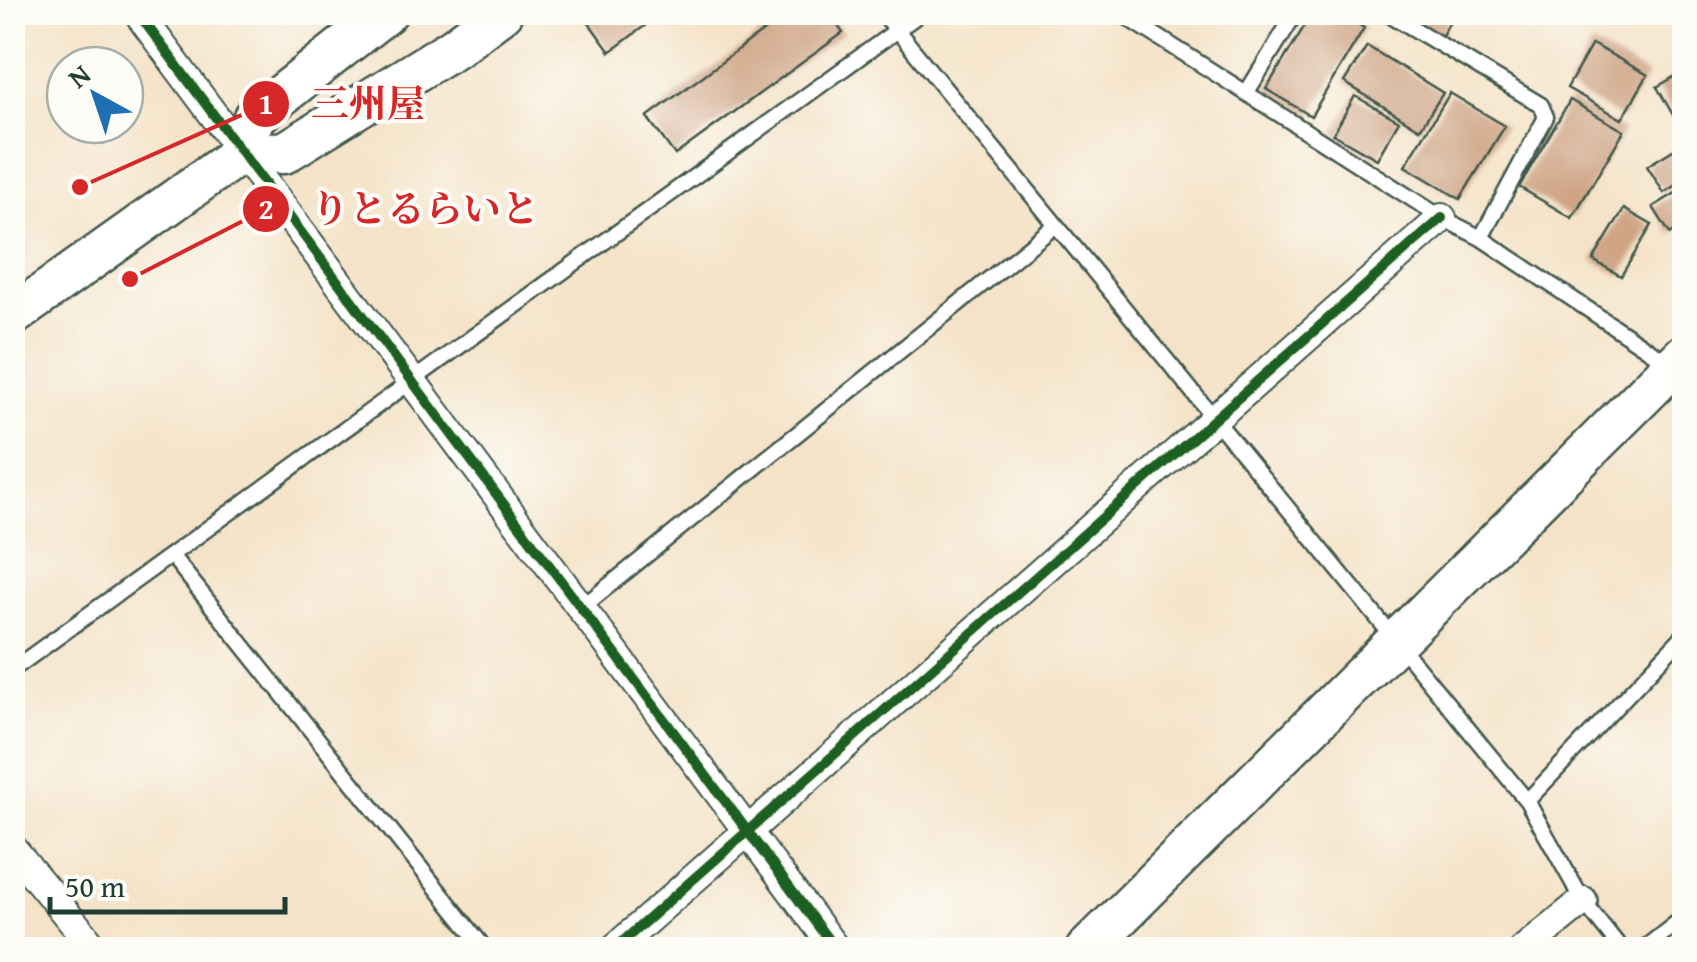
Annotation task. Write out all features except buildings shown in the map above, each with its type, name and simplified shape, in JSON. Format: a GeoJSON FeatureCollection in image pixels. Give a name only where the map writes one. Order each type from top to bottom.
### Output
{"type":"FeatureCollection","features":[{"type":"Feature","properties":{"kind":"street"},"geometry":{"type":"LineString","coordinates":[[137,12],[836,950]]}},
{"type":"Feature","properties":{"kind":"street"},"geometry":{"type":"LineString","coordinates":[[242,152],[254,117],[387,12]]}},
{"type":"Feature","properties":{"kind":"street"},"geometry":{"type":"LineString","coordinates":[[12,316],[242,152],[284,152],[455,47],[502,12]]}},
{"type":"Feature","properties":{"kind":"street"},"geometry":{"type":"LineString","coordinates":[[613,950],[746,828],[1214,422],[1442,218]]}},
{"type":"Feature","properties":{"kind":"street"},"geometry":{"type":"LineString","coordinates":[[1086,950],[1681,364]]}},
{"type":"Feature","properties":{"kind":"street"},"geometry":{"type":"LineString","coordinates":[[12,848],[96,950]]}},
{"type":"Feature","properties":{"kind":"street"},"geometry":{"type":"LineString","coordinates":[[1523,950],[1583,901]]}},
{"type":"Feature","properties":{"kind":"lane"},"geometry":{"type":"LineString","coordinates":[[882,12],[1527,801],[1583,901],[1622,950]]}},
{"type":"Feature","properties":{"kind":"lane"},"geometry":{"type":"LineString","coordinates":[[12,670],[409,379],[922,12]]}},
{"type":"Feature","properties":{"kind":"lane"},"geometry":{"type":"LineString","coordinates":[[1118,12],[1681,364]]}},
{"type":"Feature","properties":{"kind":"lane"},"geometry":{"type":"LineString","coordinates":[[1248,92],[1296,12]]}},
{"type":"Feature","properties":{"kind":"lane"},"geometry":{"type":"LineString","coordinates":[[1386,12],[1541,104],[1546,117],[1481,238]]}},
{"type":"Feature","properties":{"kind":"lane"},"geometry":{"type":"LineString","coordinates":[[582,608],[1056,226]]}},
{"type":"Feature","properties":{"kind":"lane"},"geometry":{"type":"LineString","coordinates":[[171,555],[486,950]]}},
{"type":"Feature","properties":{"kind":"lane"},"geometry":{"type":"LineString","coordinates":[[1527,801],[1684,635]]}},
{"type":"Feature","properties":{"kind":"lane"},"geometry":{"type":"LineString","coordinates":[[1642,950],[1684,917]]}},
{"type":"Feature","properties":{"kind":"cycle path"},"geometry":{"type":"LineString","coordinates":[[137,12],[836,950]]}},
{"type":"Feature","properties":{"kind":"cycle path"},"geometry":{"type":"LineString","coordinates":[[613,950],[1442,218]]}},
{"type":"Feature","properties":{"kind":"place","name":"三州屋"},"geometry":{"type":"Point","coordinates":[80,187]}},
{"type":"Feature","properties":{"kind":"place","name":"りとるらいと"},"geometry":{"type":"Point","coordinates":[130,279]}}]}
